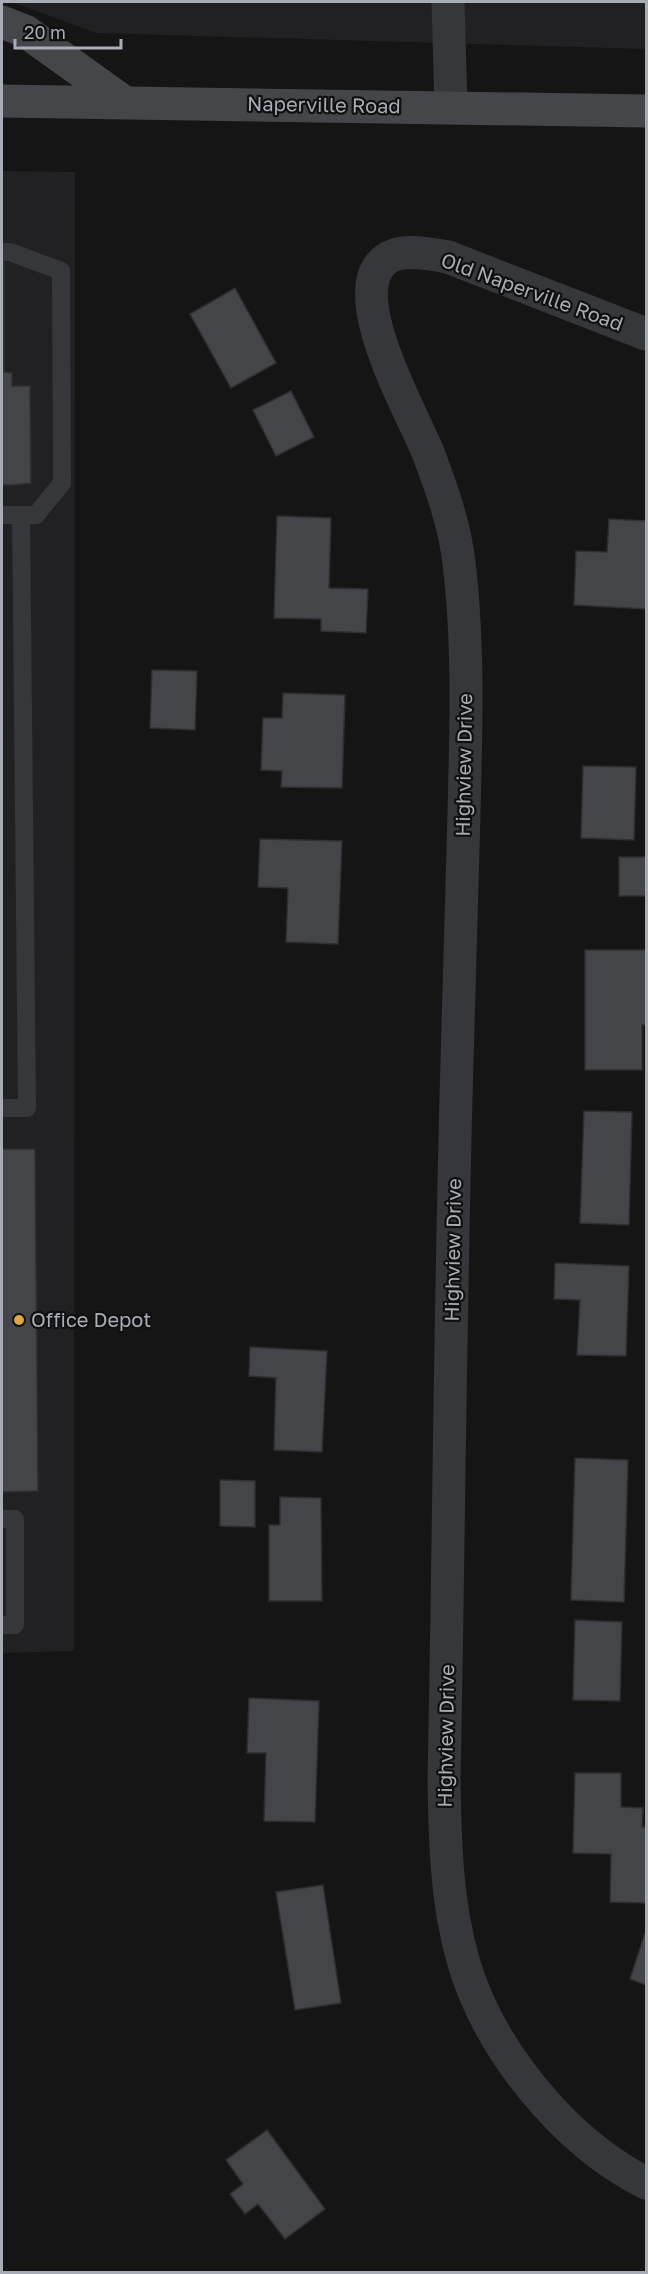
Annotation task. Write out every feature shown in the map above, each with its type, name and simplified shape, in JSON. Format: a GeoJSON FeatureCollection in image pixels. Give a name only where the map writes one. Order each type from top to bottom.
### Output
{"type":"FeatureCollection","features":[{"type":"Feature","properties":{"kind":"main road"},"geometry":{"type":"LineString","coordinates":[[2,22],[25,31],[124,102]]}},
{"type":"Feature","properties":{"kind":"main road","name":"Naperville Road"},"geometry":{"type":"LineString","coordinates":[[2,101],[646,111]]}},
{"type":"Feature","properties":{"kind":"street"},"geometry":{"type":"LineString","coordinates":[[448,2],[451,107]]}},
{"type":"Feature","properties":{"kind":"street","name":"Old Naperville Road"},"geometry":{"type":"LineString","coordinates":[[383,262],[401,254],[448,257],[646,334]]}},
{"type":"Feature","properties":{"kind":"street","name":"Highview Drive"},"geometry":{"type":"LineString","coordinates":[[383,262],[374,280],[374,320],[380,344],[428,453],[450,517],[459,559],[465,641],[466,734],[456,1101],[444,1779],[446,1852],[455,1925],[463,1960],[479,2002],[497,2037],[532,2086],[563,2123],[601,2155],[646,2183]]}},
{"type":"Feature","properties":{"kind":"lane"},"geometry":{"type":"LineString","coordinates":[[2,252],[10,252],[61,271],[62,483],[36,515],[2,515]]}},
{"type":"Feature","properties":{"kind":"lane"},"geometry":{"type":"LineString","coordinates":[[2,1108],[27,1108],[21,515]]}},
{"type":"Feature","properties":{"kind":"lane"},"geometry":{"type":"LineString","coordinates":[[2,1519],[15,1519],[15,1625],[2,1625]]}},
{"type":"Feature","properties":{"kind":"shaded area"},"geometry":{"type":"Polygon","coordinates":[[[12,2],[646,2],[646,49],[96,33],[12,2]]]}},
{"type":"Feature","properties":{"kind":"shaded area"},"geometry":{"type":"Polygon","coordinates":[[[2,171],[75,172],[74,1651],[2,1653],[2,171]]]}},
{"type":"Feature","properties":{"kind":"building"},"geometry":{"type":"Polygon","coordinates":[[[2,261],[4,261],[4,372],[12,373],[12,386],[30,386],[31,483],[12,485],[2,485],[2,261]]]}},
{"type":"Feature","properties":{"kind":"building"},"geometry":{"type":"Polygon","coordinates":[[[235,288],[276,363],[231,388],[190,314],[235,288]]]}},
{"type":"Feature","properties":{"kind":"building"},"geometry":{"type":"Polygon","coordinates":[[[291,391],[314,437],[276,456],[253,410],[291,391]]]}},
{"type":"Feature","properties":{"kind":"building"},"geometry":{"type":"Polygon","coordinates":[[[277,516],[331,518],[329,588],[368,589],[366,633],[321,631],[321,619],[274,618],[277,516]]]}},
{"type":"Feature","properties":{"kind":"building"},"geometry":{"type":"Polygon","coordinates":[[[609,519],[646,521],[646,609],[574,605],[576,551],[607,552],[609,519]]]}},
{"type":"Feature","properties":{"kind":"building"},"geometry":{"type":"Polygon","coordinates":[[[152,670],[197,671],[195,730],[150,728],[152,670]]]}},
{"type":"Feature","properties":{"kind":"building"},"geometry":{"type":"Polygon","coordinates":[[[283,693],[345,695],[342,788],[281,787],[282,771],[261,770],[263,718],[282,718],[283,693]]]}},
{"type":"Feature","properties":{"kind":"building"},"geometry":{"type":"Polygon","coordinates":[[[583,766],[636,767],[634,840],[581,838],[583,766]]]}},
{"type":"Feature","properties":{"kind":"building"},"geometry":{"type":"Polygon","coordinates":[[[260,839],[342,841],[338,944],[286,942],[288,888],[258,887],[260,839]]]}},
{"type":"Feature","properties":{"kind":"building"},"geometry":{"type":"Polygon","coordinates":[[[619,857],[646,857],[646,896],[619,896],[619,857]]]}},
{"type":"Feature","properties":{"kind":"building"},"geometry":{"type":"Polygon","coordinates":[[[585,950],[646,950],[646,1025],[642,1025],[642,1070],[585,1070],[585,950]]]}},
{"type":"Feature","properties":{"kind":"building"},"geometry":{"type":"Polygon","coordinates":[[[584,1111],[632,1112],[629,1225],[580,1223],[584,1111]]]}},
{"type":"Feature","properties":{"kind":"building","name":"Office Depot"},"geometry":{"type":"Polygon","coordinates":[[[2,1149],[35,1149],[38,1491],[2,1492],[2,1149]]]}},
{"type":"Feature","properties":{"kind":"building"},"geometry":{"type":"Polygon","coordinates":[[[555,1263],[629,1266],[626,1356],[577,1355],[580,1300],[554,1299],[555,1263]]]}},
{"type":"Feature","properties":{"kind":"building"},"geometry":{"type":"Polygon","coordinates":[[[250,1347],[327,1351],[322,1452],[274,1450],[276,1378],[249,1376],[250,1347]]]}},
{"type":"Feature","properties":{"kind":"building"},"geometry":{"type":"Polygon","coordinates":[[[575,1458],[628,1460],[624,1602],[571,1600],[575,1458]]]}},
{"type":"Feature","properties":{"kind":"building"},"geometry":{"type":"Polygon","coordinates":[[[220,1480],[255,1481],[255,1527],[220,1526],[220,1480]]]}},
{"type":"Feature","properties":{"kind":"building"},"geometry":{"type":"Polygon","coordinates":[[[280,1497],[321,1498],[322,1601],[269,1601],[269,1525],[280,1525],[280,1497]]]}},
{"type":"Feature","properties":{"kind":"building"},"geometry":{"type":"Polygon","coordinates":[[[575,1620],[622,1622],[620,1701],[573,1700],[575,1620]]]}},
{"type":"Feature","properties":{"kind":"building"},"geometry":{"type":"Polygon","coordinates":[[[249,1698],[319,1701],[315,1822],[264,1821],[266,1753],[247,1753],[249,1698]]]}},
{"type":"Feature","properties":{"kind":"building"},"geometry":{"type":"Polygon","coordinates":[[[575,1773],[621,1773],[621,1807],[643,1808],[642,1827],[646,1827],[646,1903],[610,1902],[611,1854],[573,1853],[575,1773]]]}},
{"type":"Feature","properties":{"kind":"building"},"geometry":{"type":"Polygon","coordinates":[[[323,1885],[341,2003],[295,2010],[276,1892],[323,1885]]]}},
{"type":"Feature","properties":{"kind":"building"},"geometry":{"type":"Polygon","coordinates":[[[646,1933],[646,1985],[630,1979],[646,1933]]]}},
{"type":"Feature","properties":{"kind":"building"},"geometry":{"type":"Polygon","coordinates":[[[267,2130],[325,2209],[285,2239],[258,2204],[245,2214],[230,2194],[243,2184],[226,2160],[267,2130]]]}},
{"type":"Feature","properties":{"kind":"place","name":"Office Depot"},"geometry":{"type":"Point","coordinates":[19,1320]}}]}
